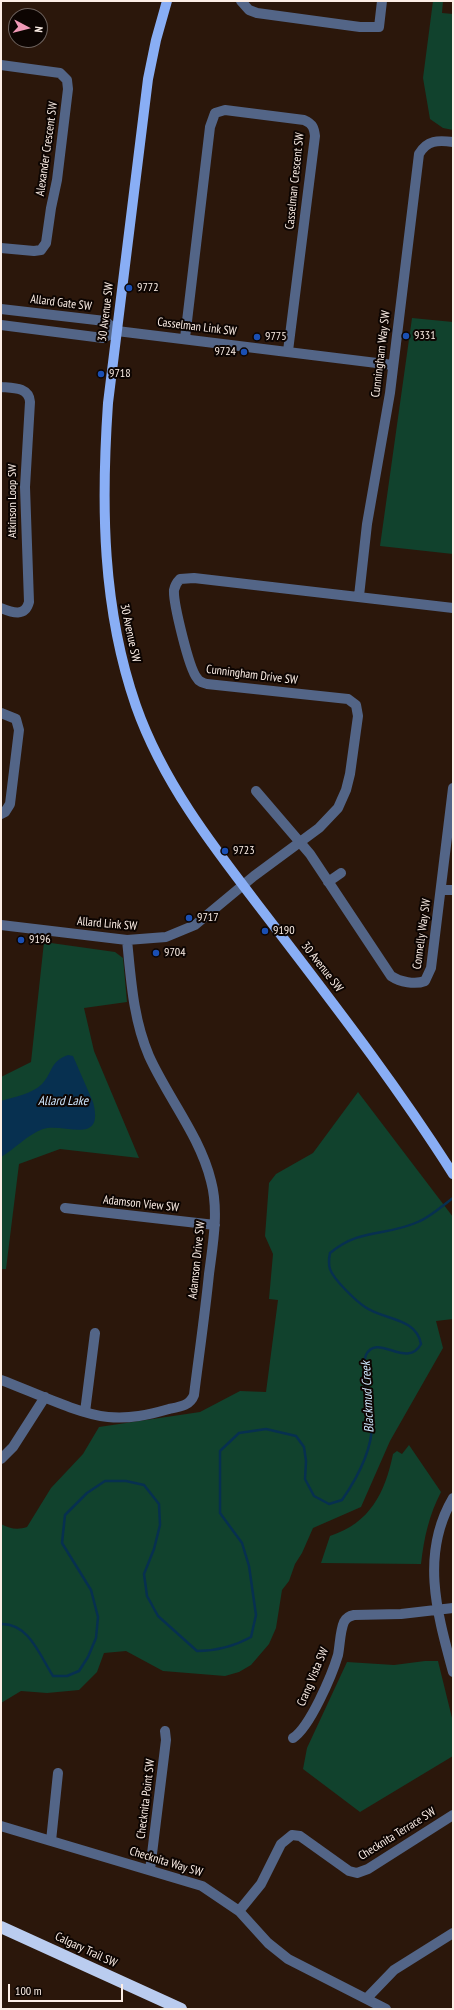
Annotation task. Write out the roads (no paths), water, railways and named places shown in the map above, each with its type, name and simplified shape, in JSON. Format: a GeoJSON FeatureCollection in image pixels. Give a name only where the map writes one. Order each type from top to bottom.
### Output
{"type":"FeatureCollection","features":[{"type":"Feature","properties":{"kind":"highway","name":"Calgary Trail SW"},"geometry":{"type":"LineString","coordinates":[[1,1927],[181,2009]]}},
{"type":"Feature","properties":{"kind":"main road","name":"30 Avenue SW"},"geometry":{"type":"LineString","coordinates":[[167,1],[156,40],[148,79],[108,403],[105,499],[107,570],[113,623],[137,707],[161,764],[193,816],[243,885],[384,1070],[451,1170]]}},
{"type":"Feature","properties":{"kind":"street"},"geometry":{"type":"LineString","coordinates":[[241,1],[249,10],[257,13],[360,27],[379,27],[382,1]]}},
{"type":"Feature","properties":{"kind":"street","name":"Alexander Crescent SW"},"geometry":{"type":"LineString","coordinates":[[1,65],[60,73],[67,80],[68,89],[57,180],[46,243],[41,250],[34,252],[1,248]]}},
{"type":"Feature","properties":{"kind":"street","name":"Casselman Crescent SW"},"geometry":{"type":"LineString","coordinates":[[185,338],[210,127],[215,113],[225,110],[304,120],[312,125],[315,130],[288,351]]}},
{"type":"Feature","properties":{"kind":"street","name":"Cunningham Way SW"},"geometry":{"type":"LineString","coordinates":[[359,596],[367,524],[390,393],[419,154],[422,148],[430,142],[453,142]]}},
{"type":"Feature","properties":{"kind":"street","name":"Allard Gate SW"},"geometry":{"type":"LineString","coordinates":[[1,309],[105,322],[117,331]]}},
{"type":"Feature","properties":{"kind":"street"},"geometry":{"type":"LineString","coordinates":[[1,325],[103,338],[117,331]]}},
{"type":"Feature","properties":{"kind":"street","name":"Casselman Link SW"},"geometry":{"type":"LineString","coordinates":[[117,331],[185,338],[393,365]]}},
{"type":"Feature","properties":{"kind":"street","name":"Atkinson Loop SW"},"geometry":{"type":"LineString","coordinates":[[1,387],[24,390],[28,394],[30,402],[25,487],[29,602],[26,610],[21,613],[15,613],[1,608]]}},
{"type":"Feature","properties":{"kind":"street","name":"Cunningham Drive SW"},"geometry":{"type":"LineString","coordinates":[[243,885],[328,820],[338,808],[346,790],[350,774],[358,716],[356,704],[348,699],[207,684],[201,682],[194,673],[188,658],[174,596],[174,588],[180,579],[189,578],[359,596],[453,608]]}},
{"type":"Feature","properties":{"kind":"street"},"geometry":{"type":"LineString","coordinates":[[1,713],[16,719],[19,730],[10,804],[5,812],[1,814]]}},
{"type":"Feature","properties":{"kind":"street","name":"Connelly Way SW"},"geometry":{"type":"LineString","coordinates":[[299,842],[310,854],[391,976],[398,980],[417,983],[425,981],[430,974],[453,788]]}},
{"type":"Feature","properties":{"kind":"street"},"geometry":{"type":"LineString","coordinates":[[256,791],[299,842]]}},
{"type":"Feature","properties":{"kind":"street"},"geometry":{"type":"LineString","coordinates":[[328,882],[341,873]]}},
{"type":"Feature","properties":{"kind":"street","name":"Allard Link SW"},"geometry":{"type":"LineString","coordinates":[[1,925],[127,940],[166,937],[187,929],[206,917],[243,885]]}},
{"type":"Feature","properties":{"kind":"street"},"geometry":{"type":"LineString","coordinates":[[441,890],[453,890]]}},
{"type":"Feature","properties":{"kind":"street","name":"Adamson Drive SW"},"geometry":{"type":"LineString","coordinates":[[1,1380],[85,1412],[107,1417],[139,1416],[182,1406],[192,1399],[215,1225],[214,1195],[205,1160],[153,1065],[142,1039],[134,1007],[127,940]]}},
{"type":"Feature","properties":{"kind":"street","name":"Adamson View SW"},"geometry":{"type":"LineString","coordinates":[[65,1208],[215,1225]]}},
{"type":"Feature","properties":{"kind":"street"},"geometry":{"type":"LineString","coordinates":[[85,1412],[95,1334]]}},
{"type":"Feature","properties":{"kind":"street"},"geometry":{"type":"LineString","coordinates":[[1,1459],[16,1443],[45,1397]]}},
{"type":"Feature","properties":{"kind":"street"},"geometry":{"type":"LineString","coordinates":[[453,1498],[442,1521],[434,1552],[434,1585],[453,1672]]}},
{"type":"Feature","properties":{"kind":"street"},"geometry":{"type":"LineString","coordinates":[[439,1610],[453,1608]]}},
{"type":"Feature","properties":{"kind":"street","name":"Crang Vista SW"},"geometry":{"type":"LineString","coordinates":[[294,1738],[306,1725],[328,1680],[337,1657],[343,1624],[347,1618],[354,1615],[382,1616],[439,1610]]}},
{"type":"Feature","properties":{"kind":"street","name":"Checknita Point SW"},"geometry":{"type":"LineString","coordinates":[[150,1870],[166,1740],[165,1731]]}},
{"type":"Feature","properties":{"kind":"street"},"geometry":{"type":"LineString","coordinates":[[51,1842],[58,1773]]}},
{"type":"Feature","properties":{"kind":"street","name":"Checknita Terrace SW"},"geometry":{"type":"LineString","coordinates":[[239,1911],[261,1884],[281,1844],[292,1835],[300,1836],[349,1871],[357,1873],[368,1869],[453,1815]]}},
{"type":"Feature","properties":{"kind":"street","name":"Checknita Way SW"},"geometry":{"type":"LineString","coordinates":[[1,1826],[202,1886],[239,1911],[268,1943],[288,1959],[386,2009]]}},
{"type":"Feature","properties":{"kind":"street"},"geometry":{"type":"LineString","coordinates":[[367,1998],[394,1970],[453,1933]]}},
{"type":"Feature","properties":{"kind":"water","name":"Allard Lake"},"geometry":{"type":"Polygon","coordinates":[[[68,1055],[73,1056],[93,1102],[95,1116],[93,1124],[88,1128],[80,1130],[51,1128],[43,1129],[1,1157],[1,1101],[23,1095],[38,1087],[46,1080],[58,1060],[68,1055]]]}},
{"type":"Feature","properties":{"kind":"waterway","name":"Blackmud Creek"},"geometry":{"type":"LineString","coordinates":[[1,1624],[11,1625],[26,1635],[33,1642],[53,1676],[67,1676],[79,1671],[88,1657],[96,1638],[98,1617],[91,1590],[62,1543],[65,1515],[87,1493],[105,1481],[126,1481],[144,1485],[159,1504],[160,1525],[154,1549],[144,1574],[147,1596],[158,1616],[197,1651],[225,1648],[251,1637],[256,1615],[249,1566],[242,1543],[220,1513],[220,1451],[239,1433],[266,1429],[296,1436],[304,1447],[306,1461],[305,1479],[314,1496],[329,1504],[342,1500],[354,1482],[364,1461],[368,1451],[372,1429],[372,1418],[367,1403],[364,1371],[366,1355],[371,1349],[377,1347],[400,1353],[408,1353],[415,1351],[421,1344],[418,1335],[406,1324],[372,1311],[345,1290],[330,1269],[330,1253],[352,1239],[408,1226],[420,1221],[453,1198]]}},
{"type":"Feature","properties":{"kind":"place","name":"9772"},"geometry":{"type":"Point","coordinates":[129,288]}},
{"type":"Feature","properties":{"kind":"place","name":"9331"},"geometry":{"type":"Point","coordinates":[406,336]}},
{"type":"Feature","properties":{"kind":"place","name":"9775"},"geometry":{"type":"Point","coordinates":[257,337]}},
{"type":"Feature","properties":{"kind":"place","name":"9724"},"geometry":{"type":"Point","coordinates":[244,352]}},
{"type":"Feature","properties":{"kind":"place","name":"9718"},"geometry":{"type":"Point","coordinates":[101,374]}},
{"type":"Feature","properties":{"kind":"place","name":"9723"},"geometry":{"type":"Point","coordinates":[225,851]}},
{"type":"Feature","properties":{"kind":"place","name":"9717"},"geometry":{"type":"Point","coordinates":[189,918]}},
{"type":"Feature","properties":{"kind":"place","name":"9190"},"geometry":{"type":"Point","coordinates":[265,931]}},
{"type":"Feature","properties":{"kind":"place","name":"9196"},"geometry":{"type":"Point","coordinates":[21,940]}},
{"type":"Feature","properties":{"kind":"place","name":"9704"},"geometry":{"type":"Point","coordinates":[156,953]}}]}
